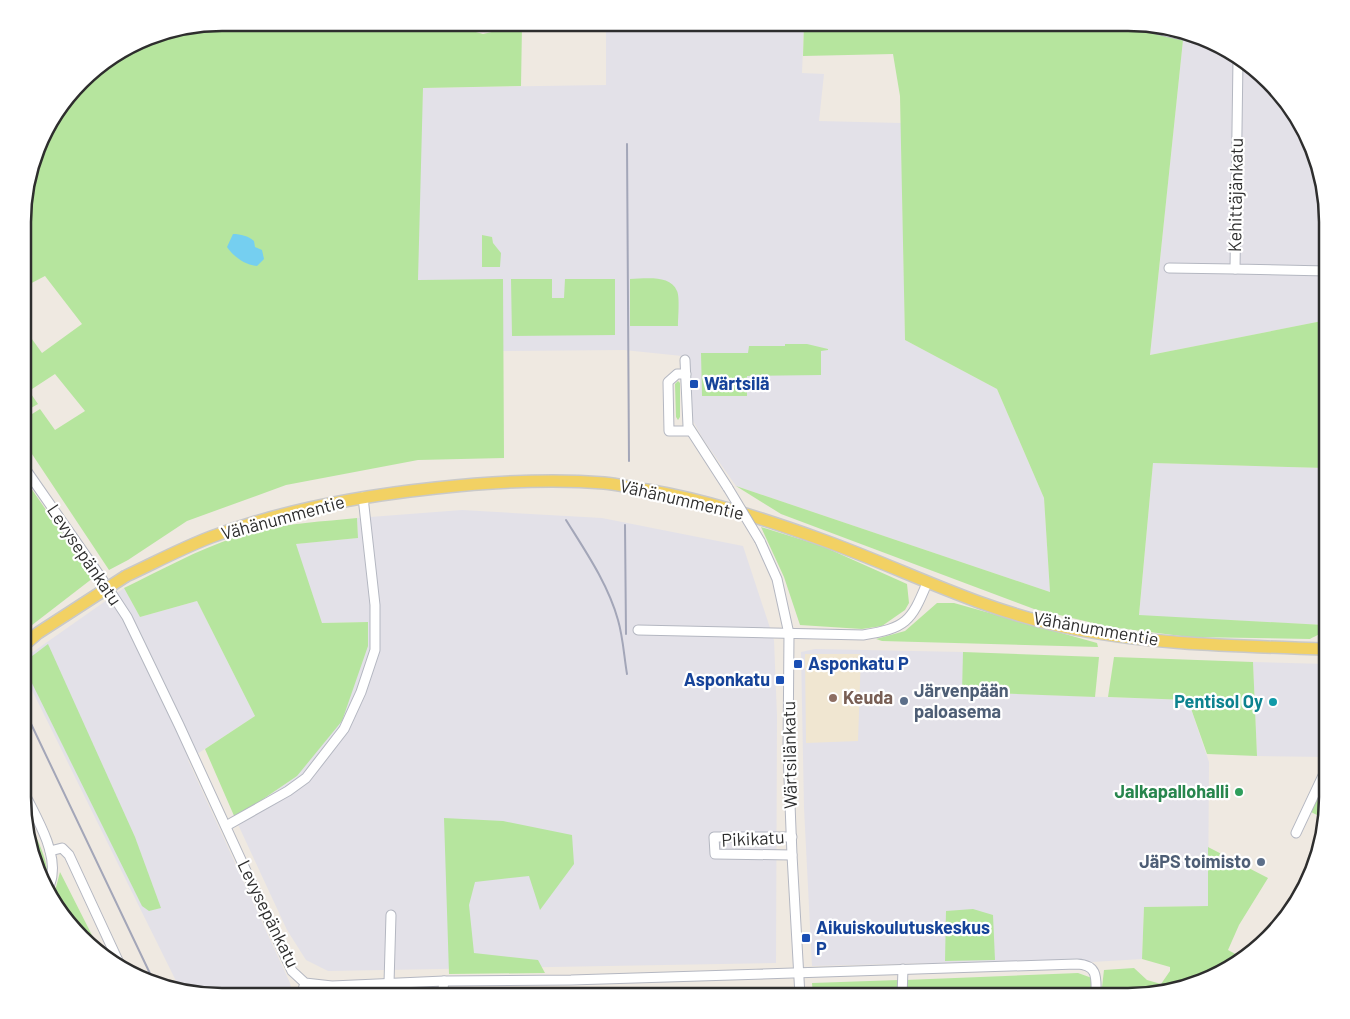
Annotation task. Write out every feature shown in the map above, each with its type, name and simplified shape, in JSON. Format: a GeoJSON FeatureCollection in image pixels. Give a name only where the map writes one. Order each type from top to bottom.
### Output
{"type":"FeatureCollection","features":[{"type":"Feature","properties":{"kind":"main road","name":"Vähänummentie"},"geometry":{"type":"LineString","coordinates":[[31,640],[126,576],[211,537],[273,517],[362,497],[478,483],[541,481],[606,483],[680,496],[729,509],[822,540],[927,583],[999,609],[1058,626],[1089,632],[1162,641],[1319,649]]}},
{"type":"Feature","properties":{"kind":"street","name":"Kehittäjänkatu"},"geometry":{"type":"LineString","coordinates":[[1238,66],[1235,269],[1319,271]]}},
{"type":"Feature","properties":{"kind":"street"},"geometry":{"type":"LineString","coordinates":[[1169,268],[1235,269]]}},
{"type":"Feature","properties":{"kind":"street","name":"Wärtsilänkatu"},"geometry":{"type":"LineString","coordinates":[[685,360],[687,419],[690,431],[760,541],[777,579],[789,634],[788,753],[799,988]]}},
{"type":"Feature","properties":{"kind":"street"},"geometry":{"type":"LineString","coordinates":[[686,374],[677,374],[668,382],[669,431],[690,431]]}},
{"type":"Feature","properties":{"kind":"street","name":"Levysepänkatu"},"geometry":{"type":"LineString","coordinates":[[31,477],[127,617],[292,971],[305,983],[332,986],[444,981],[571,980],[1084,964],[1090,966],[1094,971],[1095,988]]}},
{"type":"Feature","properties":{"kind":"street"},"geometry":{"type":"LineString","coordinates":[[226,826],[288,791],[306,778],[344,729],[361,692],[375,650],[375,605],[362,497]]}},
{"type":"Feature","properties":{"kind":"street"},"geometry":{"type":"LineString","coordinates":[[638,630],[863,635],[884,632],[903,624],[916,610],[927,583]]}},
{"type":"Feature","properties":{"kind":"street"},"geometry":{"type":"LineString","coordinates":[[1296,833],[1319,784]]}},
{"type":"Feature","properties":{"kind":"street"},"geometry":{"type":"LineString","coordinates":[[32,809],[44,834],[53,861],[51,880]]}},
{"type":"Feature","properties":{"kind":"street","name":"Pikikatu"},"geometry":{"type":"LineString","coordinates":[[792,837],[714,837],[715,854],[792,855]]}},
{"type":"Feature","properties":{"kind":"street"},"geometry":{"type":"LineString","coordinates":[[50,851],[62,848],[68,855],[116,956]]}},
{"type":"Feature","properties":{"kind":"street"},"geometry":{"type":"LineString","coordinates":[[389,983],[391,915]]}},
{"type":"Feature","properties":{"kind":"street"},"geometry":{"type":"LineString","coordinates":[[902,988],[903,969]]}},
{"type":"Feature","properties":{"kind":"street"},"geometry":{"type":"LineString","coordinates":[[443,988],[444,981]]}},
{"type":"Feature","properties":{"kind":"street"},"geometry":{"type":"LineString","coordinates":[[303,988],[305,983]]}},
{"type":"Feature","properties":{"kind":"shaded area"},"geometry":{"type":"Polygon","coordinates":[[[606,31],[804,31],[802,73],[824,74],[819,121],[901,123],[905,340],[997,389],[1044,498],[1050,592],[736,486],[703,439],[682,401],[682,356],[624,350],[416,352],[414,285],[423,88],[606,85],[606,31]]]}},
{"type":"Feature","properties":{"kind":"shaded area"},"geometry":{"type":"Polygon","coordinates":[[[1156,34],[1189,41],[1234,63],[1271,96],[1287,116],[1299,138],[1309,161],[1317,198],[1319,223],[1319,322],[1150,355],[1183,40],[1156,34]]]}},
{"type":"Feature","properties":{"kind":"shaded area"},"geometry":{"type":"Polygon","coordinates":[[[1153,463],[1319,468],[1319,625],[1139,616],[1153,463]]]}},
{"type":"Feature","properties":{"kind":"shaded area"},"geometry":{"type":"Polygon","coordinates":[[[462,510],[602,518],[743,546],[774,640],[777,716],[776,963],[328,971],[306,960],[287,930],[235,818],[297,776],[368,622],[322,623],[295,544],[358,538],[357,518],[462,510]]]}},
{"type":"Feature","properties":{"kind":"shaded area"},"geometry":{"type":"Polygon","coordinates":[[[124,588],[140,617],[197,601],[255,716],[188,760],[291,988],[223,988],[176,982],[31,688],[31,653],[124,588]]]}},
{"type":"Feature","properties":{"kind":"shaded area"},"geometry":{"type":"Polygon","coordinates":[[[815,649],[963,652],[963,692],[1188,700],[1209,762],[1208,906],[1144,907],[1142,959],[1092,962],[1055,960],[812,966],[804,808],[801,652],[815,649]]]}},
{"type":"Feature","properties":{"kind":"shaded area","name":"Keuda"},"geometry":{"type":"Polygon","coordinates":[[[805,654],[861,654],[858,741],[806,743],[805,654]]]}},
{"type":"Feature","properties":{"kind":"shaded area"},"geometry":{"type":"Polygon","coordinates":[[[1253,662],[1319,664],[1319,757],[1257,756],[1253,662]]]}},
{"type":"Feature","properties":{"kind":"green space"},"geometry":{"type":"Polygon","coordinates":[[[223,31],[472,31],[483,34],[496,31],[522,31],[521,86],[423,88],[418,280],[503,279],[504,458],[418,460],[286,485],[187,521],[128,560],[109,570],[31,453],[31,415],[40,409],[55,430],[85,411],[55,374],[31,390],[31,338],[42,353],[82,324],[45,276],[31,283],[32,210],[35,185],[41,161],[63,116],[79,96],[116,63],[138,51],[161,41],[185,35],[223,31]]]}},
{"type":"Feature","properties":{"kind":"green space"},"geometry":{"type":"Polygon","coordinates":[[[804,31],[1127,31],[1156,34],[1183,40],[1150,355],[1319,322],[1319,468],[1153,463],[1139,615],[1319,625],[1319,634],[1310,639],[1189,637],[1110,627],[1034,609],[781,514],[736,486],[1050,592],[1044,498],[997,389],[905,340],[900,96],[893,54],[803,56],[804,31]]]}},
{"type":"Feature","properties":{"kind":"green space"},"geometry":{"type":"Polygon","coordinates":[[[482,235],[492,237],[493,243],[501,253],[500,267],[482,267],[482,235]]]}},
{"type":"Feature","properties":{"kind":"green space"},"geometry":{"type":"Polygon","coordinates":[[[649,278],[663,280],[674,286],[678,298],[678,326],[630,326],[630,279],[649,278]]]}},
{"type":"Feature","properties":{"kind":"green space"},"geometry":{"type":"Polygon","coordinates":[[[511,279],[552,279],[552,298],[564,298],[565,279],[615,279],[615,335],[512,336],[511,279]]]}},
{"type":"Feature","properties":{"kind":"green space"},"geometry":{"type":"Polygon","coordinates":[[[785,344],[807,344],[828,349],[821,351],[821,375],[747,376],[747,396],[702,396],[701,353],[748,353],[749,346],[785,346],[785,344]]]}},
{"type":"Feature","properties":{"kind":"green space"},"geometry":{"type":"Polygon","coordinates":[[[678,381],[680,383],[680,417],[678,420],[676,417],[675,384],[678,381]]]}},
{"type":"Feature","properties":{"kind":"green space"},"geometry":{"type":"Polygon","coordinates":[[[31,394],[38,404],[31,408],[31,394]]]}},
{"type":"Feature","properties":{"kind":"green space"},"geometry":{"type":"Polygon","coordinates":[[[31,488],[93,578],[31,626],[31,488]]]}},
{"type":"Feature","properties":{"kind":"green space"},"geometry":{"type":"Polygon","coordinates":[[[357,518],[358,538],[296,544],[322,623],[368,622],[368,646],[342,721],[297,776],[235,818],[205,749],[255,716],[197,601],[140,617],[124,588],[207,548],[236,537],[265,529],[296,524],[357,518]]]}},
{"type":"Feature","properties":{"kind":"green space"},"geometry":{"type":"Polygon","coordinates":[[[761,527],[822,546],[907,584],[909,603],[905,610],[882,626],[862,629],[800,625],[784,577],[761,527]]]}},
{"type":"Feature","properties":{"kind":"green space"},"geometry":{"type":"Polygon","coordinates":[[[937,603],[954,603],[1097,643],[1098,647],[882,641],[876,639],[905,631],[937,603]]]}},
{"type":"Feature","properties":{"kind":"green space"},"geometry":{"type":"Polygon","coordinates":[[[48,644],[135,837],[161,908],[149,911],[142,906],[31,681],[31,657],[48,644]]]}},
{"type":"Feature","properties":{"kind":"green space"},"geometry":{"type":"Polygon","coordinates":[[[963,652],[1099,657],[1095,697],[962,692],[963,652]]]}},
{"type":"Feature","properties":{"kind":"green space"},"geometry":{"type":"Polygon","coordinates":[[[1114,657],[1253,662],[1257,756],[1207,754],[1188,700],[1108,697],[1114,657]]]}},
{"type":"Feature","properties":{"kind":"green space"},"geometry":{"type":"Polygon","coordinates":[[[1319,796],[1317,815],[1311,812],[1319,796]]]}},
{"type":"Feature","properties":{"kind":"green space"},"geometry":{"type":"Polygon","coordinates":[[[444,818],[503,821],[572,835],[574,864],[540,910],[529,876],[475,882],[469,905],[474,953],[538,960],[545,973],[449,974],[444,818]]]}},
{"type":"Feature","properties":{"kind":"green space"},"geometry":{"type":"Polygon","coordinates":[[[36,836],[46,861],[47,872],[36,836]]]}},
{"type":"Feature","properties":{"kind":"green space"},"geometry":{"type":"Polygon","coordinates":[[[1208,847],[1268,878],[1239,925],[1228,950],[1236,954],[1234,956],[1189,978],[1165,984],[1127,988],[1102,988],[1104,970],[1134,968],[1147,980],[1161,984],[1170,971],[1170,967],[1142,959],[1144,907],[1208,906],[1208,847]]]}},
{"type":"Feature","properties":{"kind":"green space"},"geometry":{"type":"Polygon","coordinates":[[[60,872],[93,937],[63,903],[55,889],[60,872]]]}},
{"type":"Feature","properties":{"kind":"green space"},"geometry":{"type":"Polygon","coordinates":[[[973,909],[993,915],[995,960],[945,961],[946,911],[973,909]]]}},
{"type":"Feature","properties":{"kind":"green space"},"geometry":{"type":"Polygon","coordinates":[[[1078,973],[1092,978],[1093,988],[905,988],[905,980],[1078,973]]]}},
{"type":"Feature","properties":{"kind":"green space"},"geometry":{"type":"Polygon","coordinates":[[[899,980],[899,988],[812,988],[812,983],[899,980]]]}},
{"type":"Feature","properties":{"kind":"green space"},"geometry":{"type":"Polygon","coordinates":[[[783,987],[783,988],[733,988],[783,987]]]}},
{"type":"Feature","properties":{"kind":"water"},"geometry":{"type":"Polygon","coordinates":[[[233,234],[249,238],[254,241],[255,247],[262,250],[264,259],[257,266],[240,260],[227,247],[233,234]]]}},
{"type":"Feature","properties":{"kind":"railway"},"geometry":{"type":"LineString","coordinates":[[627,144],[629,461]]}},
{"type":"Feature","properties":{"kind":"railway"},"geometry":{"type":"LineString","coordinates":[[566,520],[596,568],[614,607],[621,633],[627,674]]}},
{"type":"Feature","properties":{"kind":"railway"},"geometry":{"type":"LineString","coordinates":[[625,525],[626,634]]}},
{"type":"Feature","properties":{"kind":"railway"},"geometry":{"type":"LineString","coordinates":[[31,724],[150,973]]}},
{"type":"Feature","properties":{"kind":"place","name":"Wärtsilä"},"geometry":{"type":"Point","coordinates":[694,384]}},
{"type":"Feature","properties":{"kind":"place","name":"Asponkatu P"},"geometry":{"type":"Point","coordinates":[798,664]}},
{"type":"Feature","properties":{"kind":"place","name":"Asponkatu"},"geometry":{"type":"Point","coordinates":[780,680]}},
{"type":"Feature","properties":{"kind":"place","name":"Keuda"},"geometry":{"type":"Point","coordinates":[833,698]}},
{"type":"Feature","properties":{"kind":"place","name":"Järvenpään paloasema"},"geometry":{"type":"Point","coordinates":[904,701]}},
{"type":"Feature","properties":{"kind":"place","name":"Pentisol Oy"},"geometry":{"type":"Point","coordinates":[1273,702]}},
{"type":"Feature","properties":{"kind":"place","name":"Jalkapallohalli"},"geometry":{"type":"Point","coordinates":[1239,792]}},
{"type":"Feature","properties":{"kind":"place","name":"JäPS toimisto"},"geometry":{"type":"Point","coordinates":[1261,862]}},
{"type":"Feature","properties":{"kind":"place","name":"Aikuiskoulutuskeskus P"},"geometry":{"type":"Point","coordinates":[806,938]}}]}
